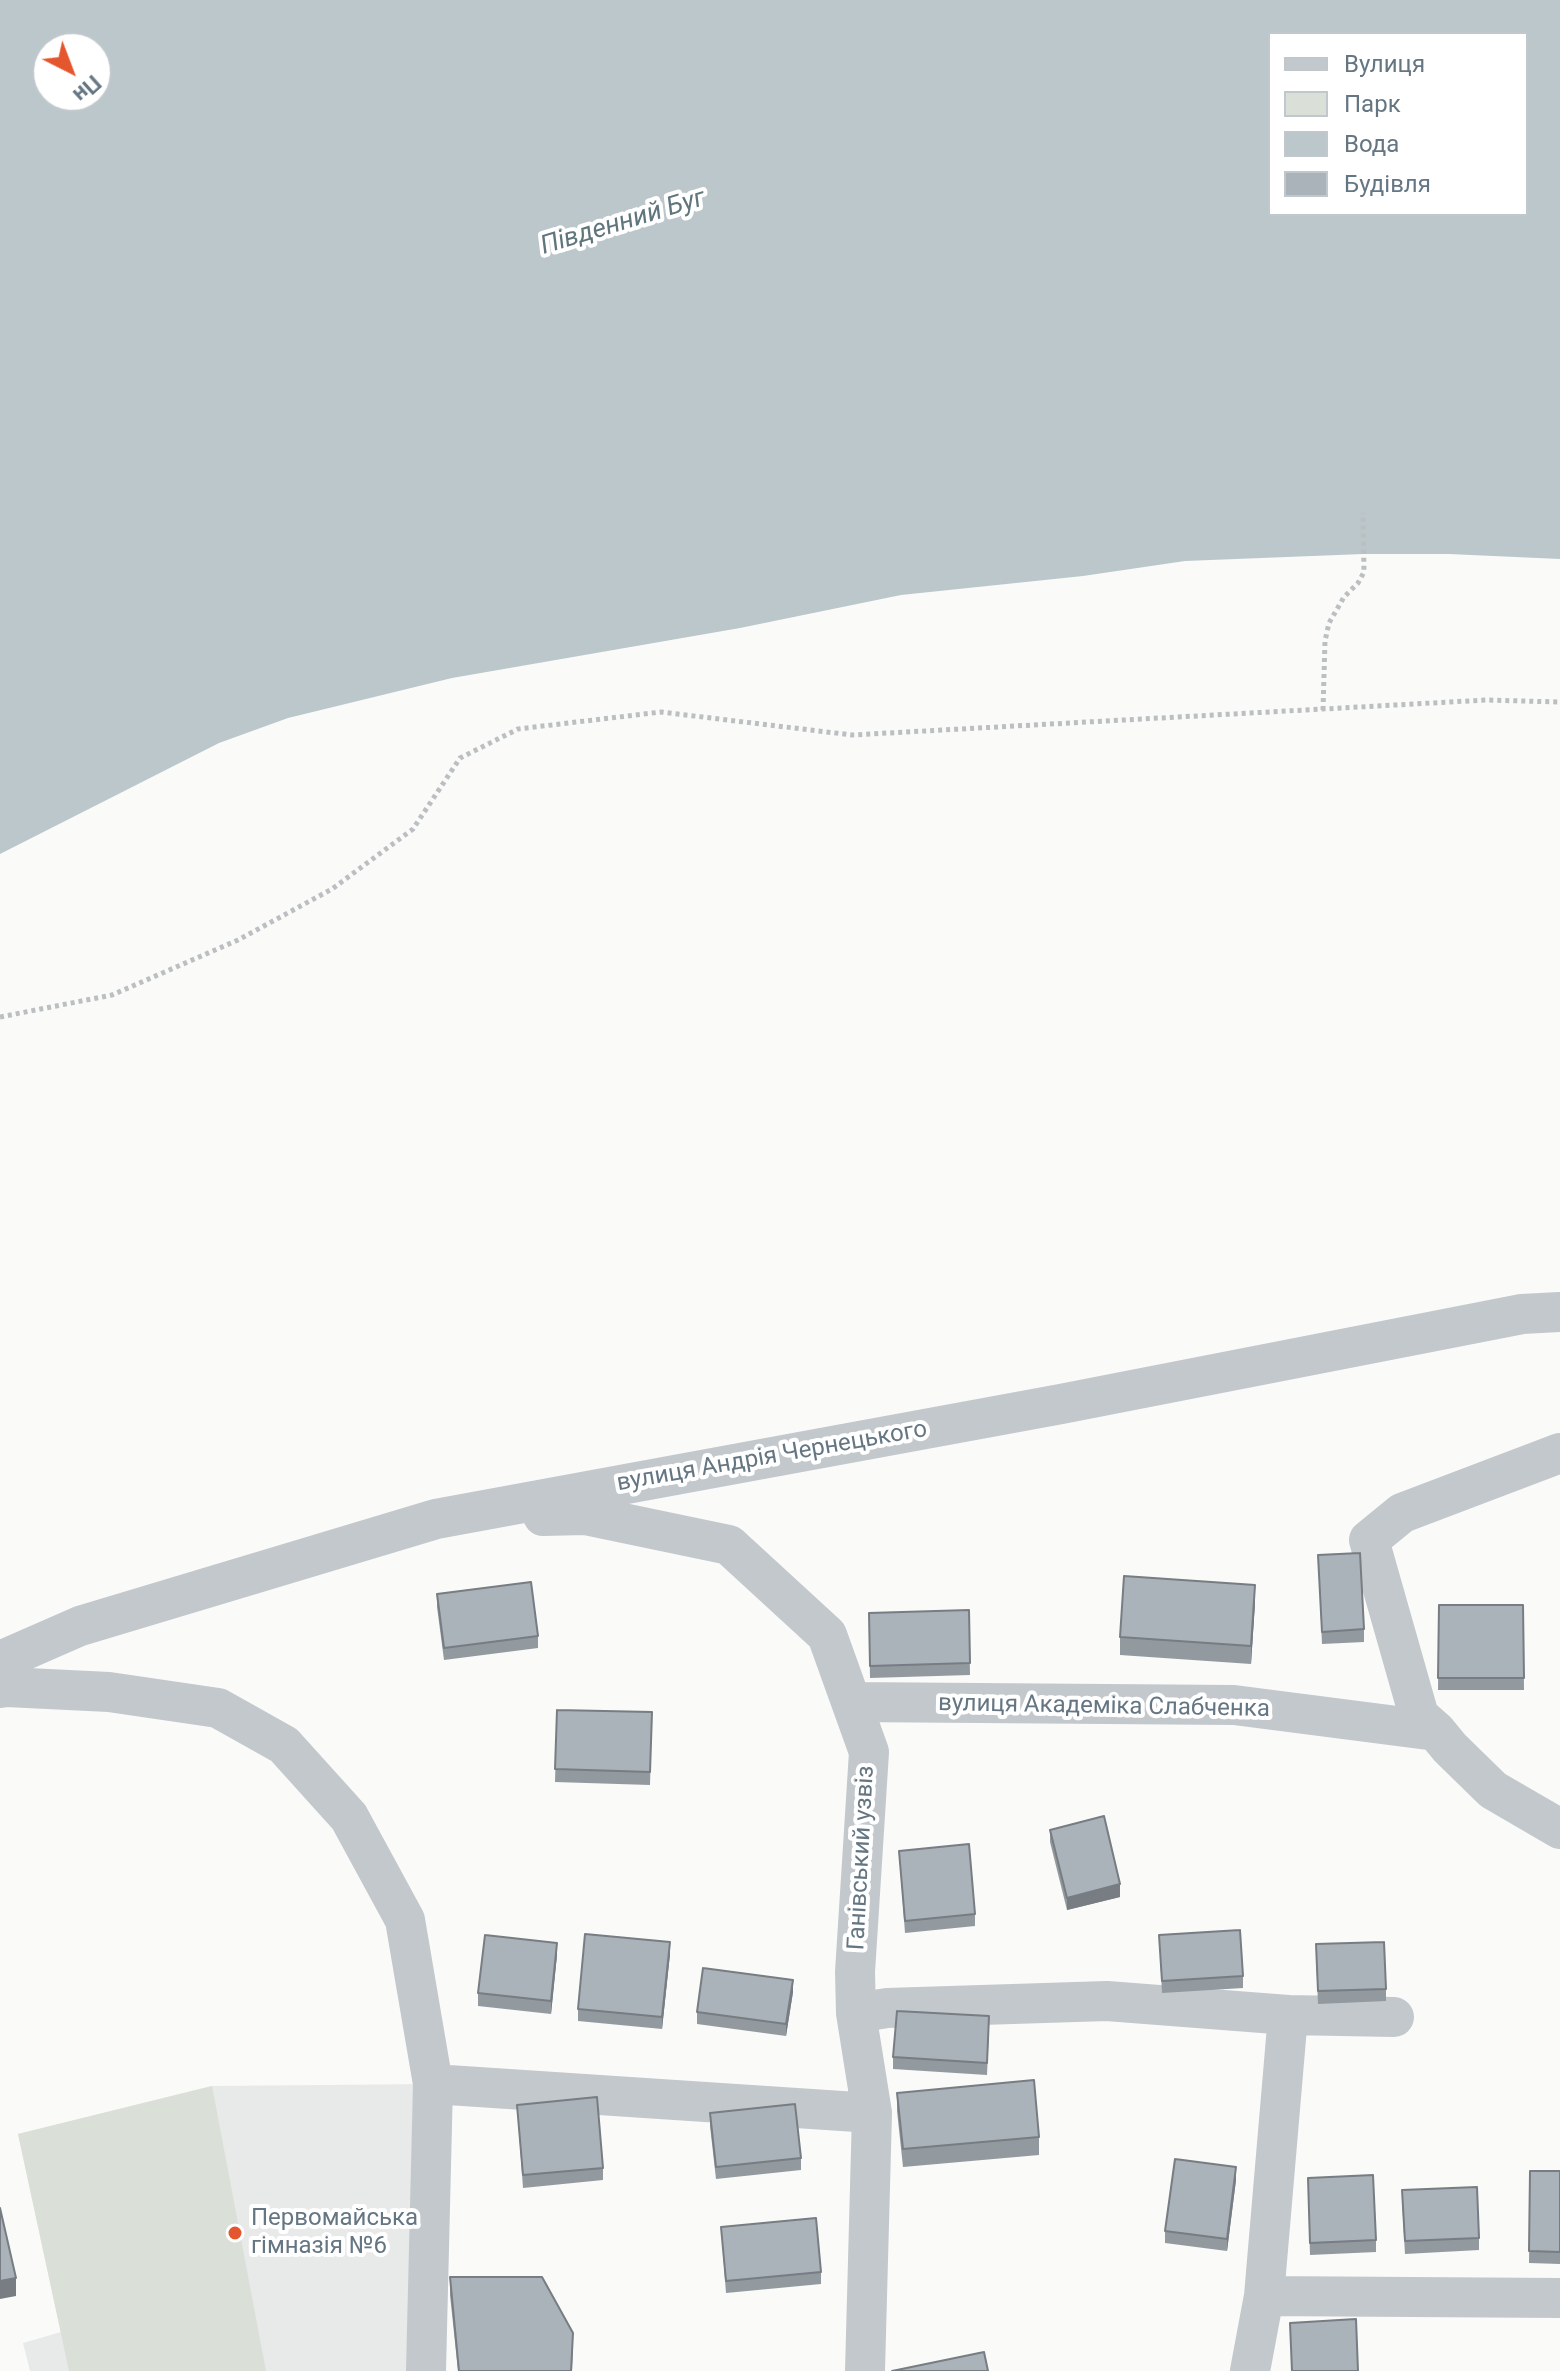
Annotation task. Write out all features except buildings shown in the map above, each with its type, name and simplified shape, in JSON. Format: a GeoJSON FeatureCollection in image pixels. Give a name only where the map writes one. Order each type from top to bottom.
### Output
{"type":"FeatureCollection","features":[{"type":"Feature","properties":{"kind":"street","name":"вулиця Андрія Чернецького"},"geometry":{"type":"LineString","coordinates":[[0,1661],[80,1626],[436,1519],[1045,1407],[1522,1314],[1560,1312]]}},
{"type":"Feature","properties":{"kind":"street"},"geometry":{"type":"LineString","coordinates":[[1560,1453],[1402,1513],[1369,1540],[1419,1716],[1493,1790],[1560,1829]]}},
{"type":"Feature","properties":{"kind":"street","name":"Ганівський узвіз"},"geometry":{"type":"LineString","coordinates":[[436,1519],[585,1515],[729,1545],[827,1635],[869,1752],[855,1972],[856,2013],[872,2113],[865,2371]]}},
{"type":"Feature","properties":{"kind":"street"},"geometry":{"type":"LineString","coordinates":[[0,1688],[109,1692],[218,1708],[284,1745],[349,1817],[405,1920],[433,2084],[426,2371]]}},
{"type":"Feature","properties":{"kind":"street","name":"вулиця Академіка Слабченка"},"geometry":{"type":"LineString","coordinates":[[851,1702],[1234,1705],[1436,1731]]}},
{"type":"Feature","properties":{"kind":"street"},"geometry":{"type":"LineString","coordinates":[[856,2013],[887,2008],[1107,2001],[1288,2015],[1394,2017]]}},
{"type":"Feature","properties":{"kind":"street"},"geometry":{"type":"LineString","coordinates":[[1250,2371],[1264,2296],[1288,2015]]}},
{"type":"Feature","properties":{"kind":"street"},"geometry":{"type":"LineString","coordinates":[[433,2084],[872,2113]]}},
{"type":"Feature","properties":{"kind":"street"},"geometry":{"type":"LineString","coordinates":[[1264,2296],[1560,2298]]}},
{"type":"Feature","properties":{"kind":"path"},"geometry":{"type":"LineString","coordinates":[[1323,710],[1325,641],[1329,623],[1364,572],[1363,513]]}},
{"type":"Feature","properties":{"kind":"path"},"geometry":{"type":"LineString","coordinates":[[0,1017],[112,995],[238,940],[332,889],[413,829],[460,758],[518,729],[661,712],[852,735],[1486,700],[1560,702]]}},
{"type":"Feature","properties":{"kind":"shaded area","name":"Первомайська гімназія №6"},"geometry":{"type":"Polygon","coordinates":[[[433,2084],[426,2371],[30,2371],[23,2343],[61,2332],[18,2134],[212,2086],[433,2084]]]}},
{"type":"Feature","properties":{"kind":"green space"},"geometry":{"type":"Polygon","coordinates":[[[212,2086],[266,2371],[69,2371],[18,2134],[212,2086]]]}},
{"type":"Feature","properties":{"kind":"water","name":"Південний Буг"},"geometry":{"type":"Polygon","coordinates":[[[0,0],[1560,0],[1560,559],[1363,554],[1185,561],[1083,576],[901,595],[740,628],[452,678],[288,718],[219,743],[0,854],[0,0]]]}},
{"type":"Feature","properties":{"kind":"place","name":"Первомайська гімназія №6"},"geometry":{"type":"Point","coordinates":[235,2233]}}]}
